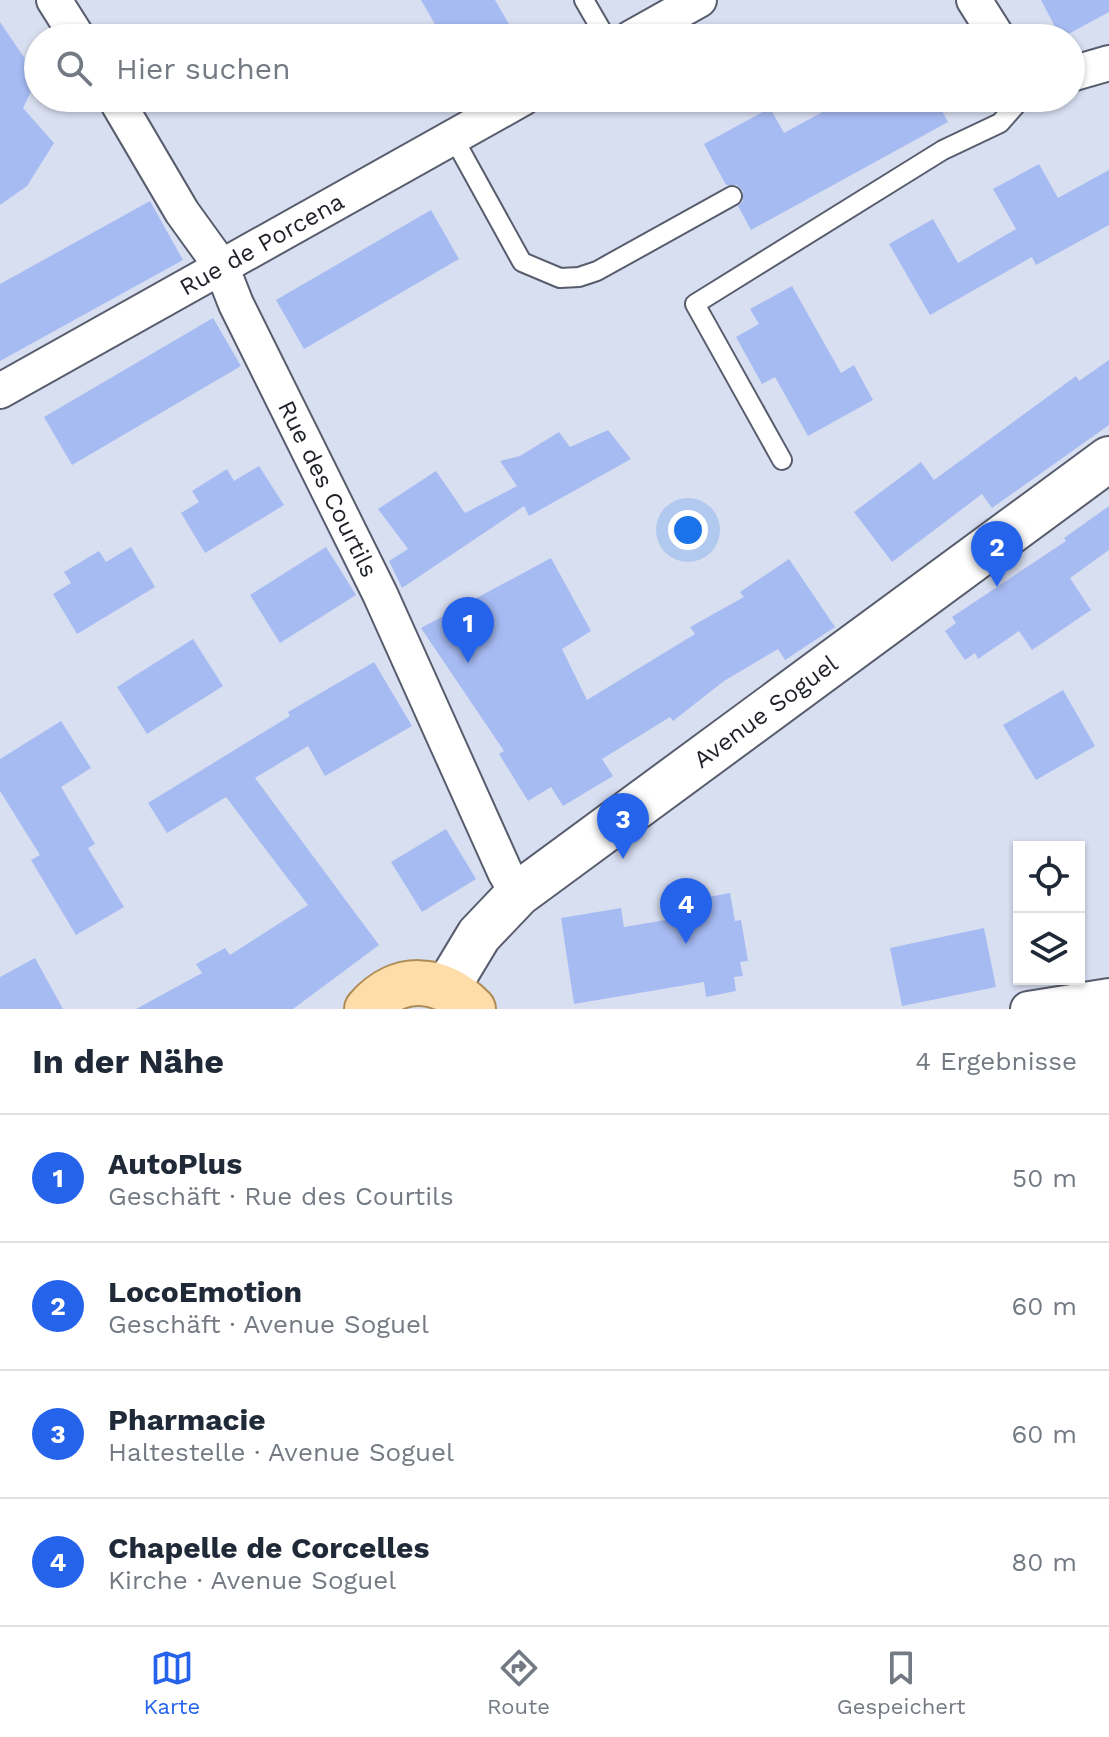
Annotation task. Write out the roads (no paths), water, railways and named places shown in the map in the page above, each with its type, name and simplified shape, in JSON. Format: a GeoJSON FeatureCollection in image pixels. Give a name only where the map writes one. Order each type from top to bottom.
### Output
{"type":"FeatureCollection","features":[{"type":"Feature","properties":{"kind":"main road"},"geometry":{"type":"LineString","coordinates":[[367,1009],[393,988],[410,983],[460,998]]}},
{"type":"Feature","properties":{"kind":"street"},"geometry":{"type":"LineString","coordinates":[[54,0],[69,24]]}},
{"type":"Feature","properties":{"kind":"street"},"geometry":{"type":"LineString","coordinates":[[656,24],[699,0]]}},
{"type":"Feature","properties":{"kind":"street"},"geometry":{"type":"LineString","coordinates":[[974,0],[989,24]]}},
{"type":"Feature","properties":{"kind":"street"},"geometry":{"type":"LineString","coordinates":[[1085,70],[1109,63]]}},
{"type":"Feature","properties":{"kind":"street","name":"Rue des Courtils"},"geometry":{"type":"LineString","coordinates":[[123,112],[182,212],[221,266],[236,304],[380,594],[505,872],[518,894]]}},
{"type":"Feature","properties":{"kind":"street","name":"Rue de Porcena"},"geometry":{"type":"LineString","coordinates":[[0,391],[221,266],[253,252],[498,112]]}},
{"type":"Feature","properties":{"kind":"street","name":"Avenue Soguel"},"geometry":{"type":"LineString","coordinates":[[460,998],[479,935],[518,894],[1109,459]]}},
{"type":"Feature","properties":{"kind":"street"},"geometry":{"type":"LineString","coordinates":[[1028,1009],[1109,996]]}},
{"type":"Feature","properties":{"kind":"lane"},"geometry":{"type":"LineString","coordinates":[[584,0],[598,24]]}},
{"type":"Feature","properties":{"kind":"lane"},"geometry":{"type":"LineString","coordinates":[[782,460],[695,304],[943,150],[1000,123],[1010,112]]}},
{"type":"Feature","properties":{"kind":"lane"},"geometry":{"type":"LineString","coordinates":[[453,137],[522,262],[546,275],[579,277],[597,271],[732,196]]}},
{"type":"Feature","properties":{"kind":"place","name":"LocoEmotion"},"geometry":{"type":"Point","coordinates":[997,587]}},
{"type":"Feature","properties":{"kind":"place","name":"AutoPlus"},"geometry":{"type":"Point","coordinates":[468,663]}},
{"type":"Feature","properties":{"kind":"place","name":"Pharmacie"},"geometry":{"type":"Point","coordinates":[623,859]}},
{"type":"Feature","properties":{"kind":"place","name":"Chapelle de Corcelles"},"geometry":{"type":"Point","coordinates":[686,944]}}]}
